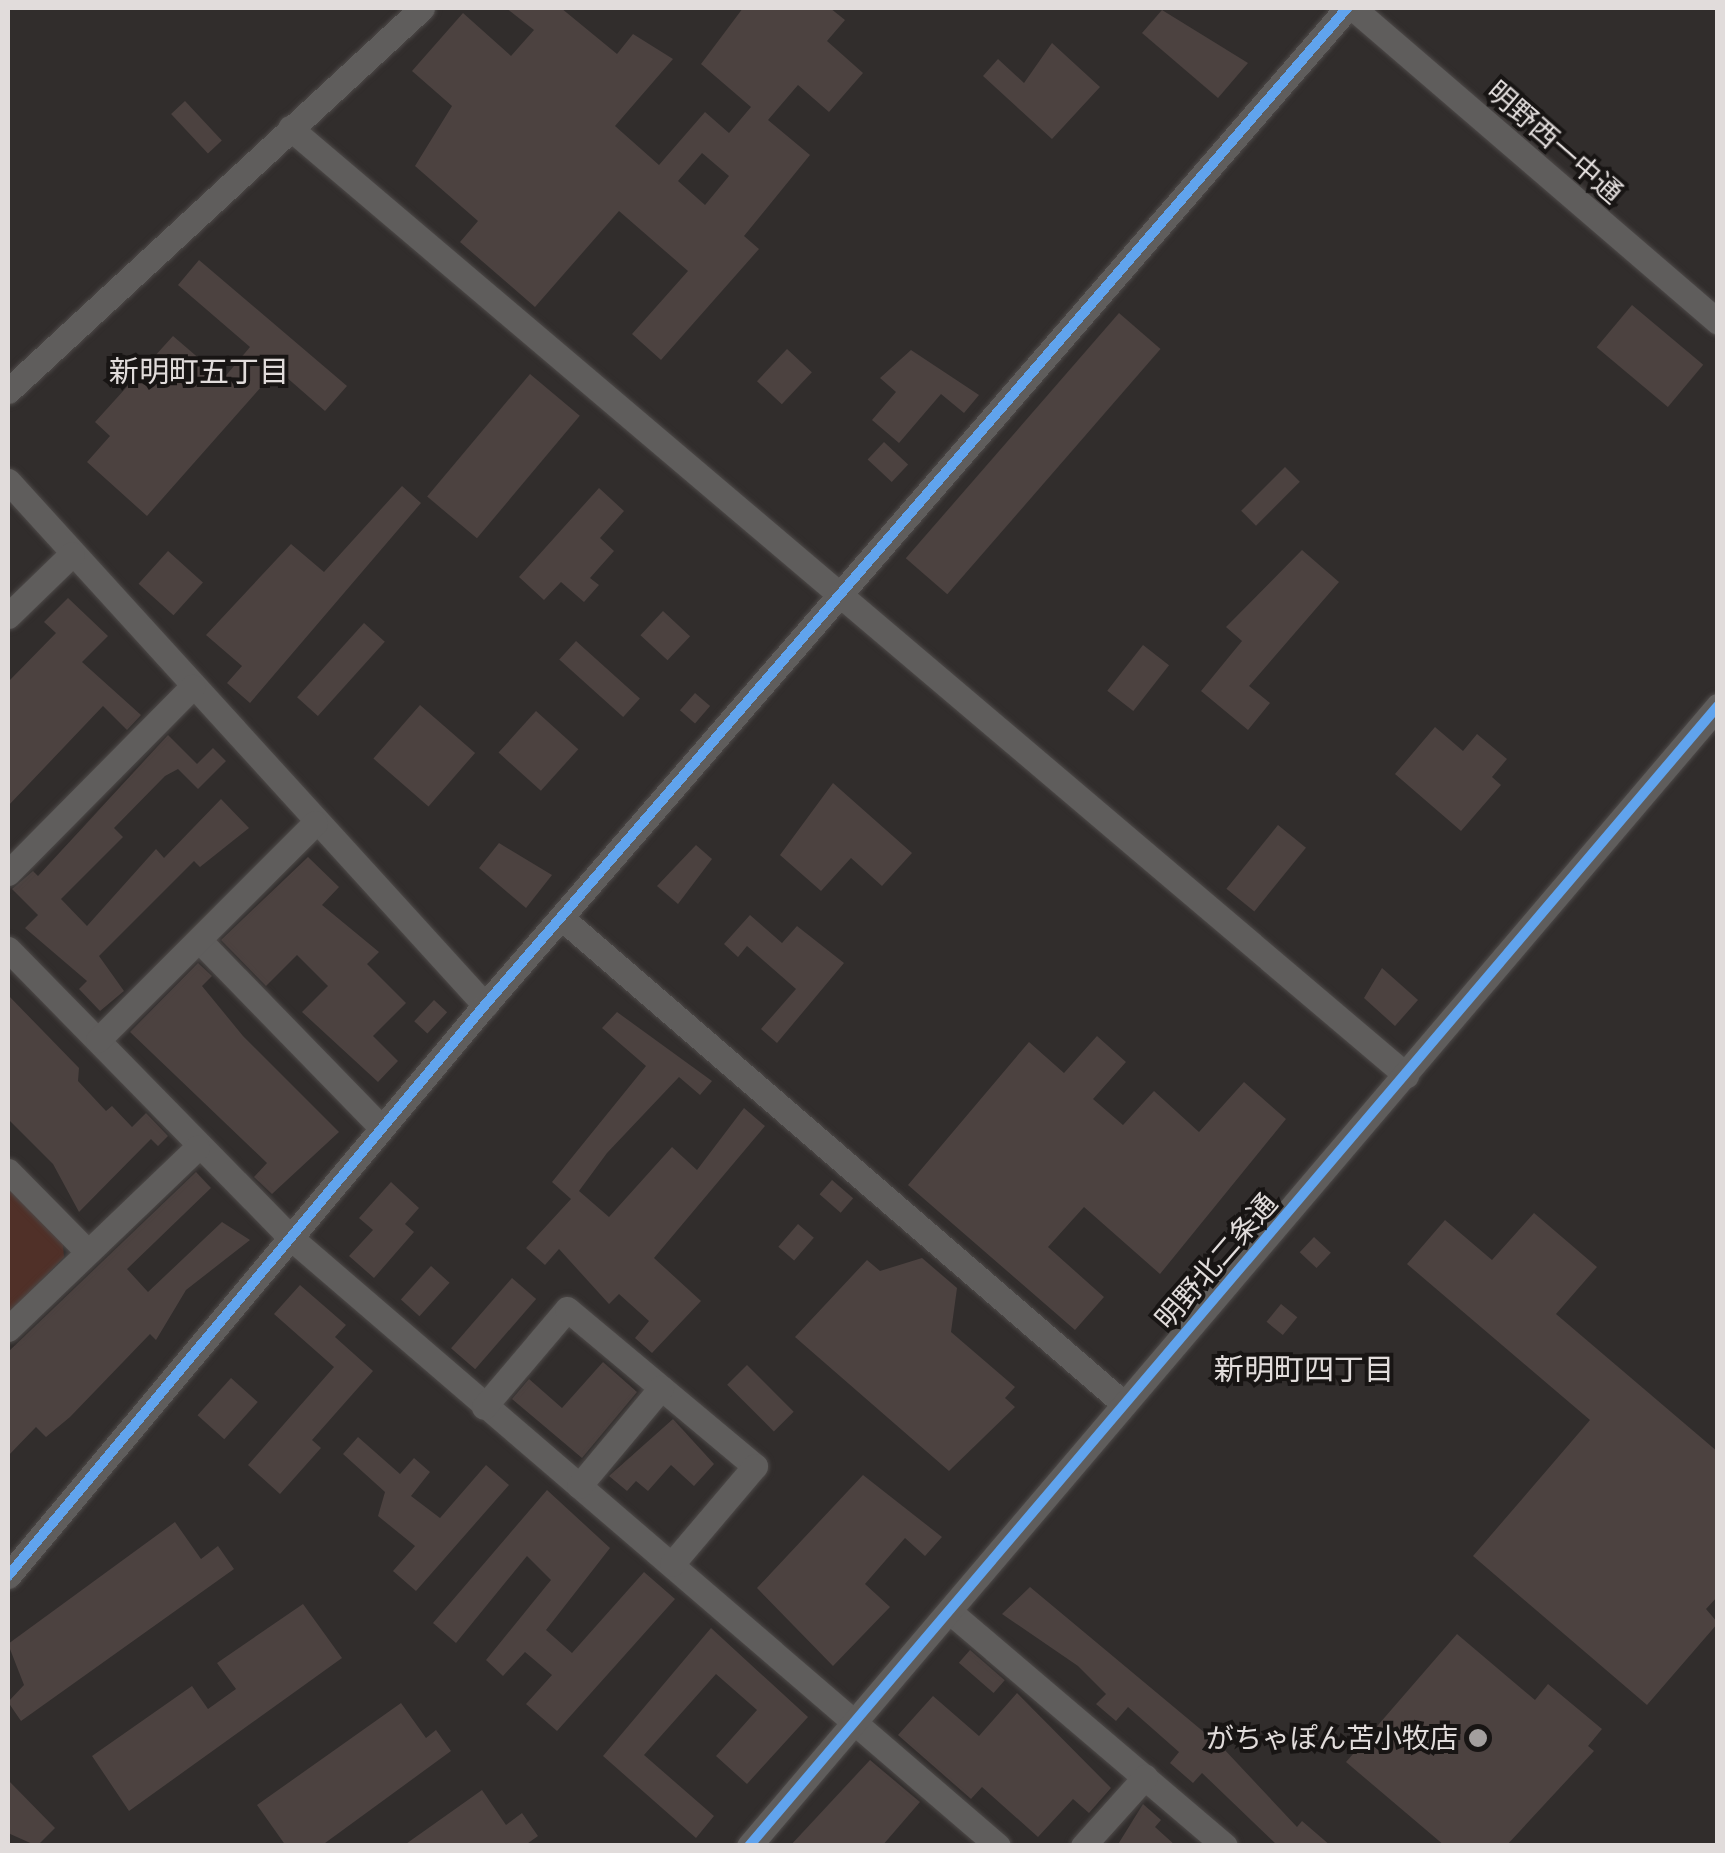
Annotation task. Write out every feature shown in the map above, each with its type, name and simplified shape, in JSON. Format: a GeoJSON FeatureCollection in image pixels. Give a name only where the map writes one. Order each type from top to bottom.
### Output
{"type":"FeatureCollection","features":[{"type":"Feature","properties":{"kind":"street"},"geometry":{"type":"LineString","coordinates":[[8,391],[422,8]]}},
{"type":"Feature","properties":{"kind":"street"},"geometry":{"type":"LineString","coordinates":[[8,1576],[485,1005],[564,920],[842,600],[1350,8]]}},
{"type":"Feature","properties":{"kind":"street","name":"明野西一中通"},"geometry":{"type":"LineString","coordinates":[[1350,8],[1718,322]]}},
{"type":"Feature","properties":{"kind":"street"},"geometry":{"type":"LineString","coordinates":[[290,128],[1406,1075]]}},
{"type":"Feature","properties":{"kind":"street"},"geometry":{"type":"LineString","coordinates":[[8,481],[192,688],[485,1005]]}},
{"type":"Feature","properties":{"kind":"street"},"geometry":{"type":"LineString","coordinates":[[8,616],[72,554]]}},
{"type":"Feature","properties":{"kind":"street"},"geometry":{"type":"LineString","coordinates":[[8,872],[192,688]]}},
{"type":"Feature","properties":{"kind":"street","name":"明野北二条通"},"geometry":{"type":"LineString","coordinates":[[749,1846],[1718,706]]}},
{"type":"Feature","properties":{"kind":"street"},"geometry":{"type":"LineString","coordinates":[[98,1040],[315,823]]}},
{"type":"Feature","properties":{"kind":"street"},"geometry":{"type":"LineString","coordinates":[[564,920],[1124,1403]]}},
{"type":"Feature","properties":{"kind":"street"},"geometry":{"type":"LineString","coordinates":[[199,940],[381,1128]]}},
{"type":"Feature","properties":{"kind":"street"},"geometry":{"type":"LineString","coordinates":[[8,949],[196,1148],[291,1238],[998,1846]]}},
{"type":"Feature","properties":{"kind":"street"},"geometry":{"type":"LineString","coordinates":[[8,1330],[196,1148]]}},
{"type":"Feature","properties":{"kind":"street"},"geometry":{"type":"LineString","coordinates":[[8,1171],[87,1251]]}},
{"type":"Feature","properties":{"kind":"street"},"geometry":{"type":"LineString","coordinates":[[484,1407],[567,1309],[754,1466],[672,1564]]}},
{"type":"Feature","properties":{"kind":"street"},"geometry":{"type":"LineString","coordinates":[[579,1486],[661,1388]]}},
{"type":"Feature","properties":{"kind":"street"},"geometry":{"type":"LineString","coordinates":[[949,1612],[1225,1846]]}},
{"type":"Feature","properties":{"kind":"street"},"geometry":{"type":"LineString","coordinates":[[1082,1846],[1145,1777]]}},
{"type":"Feature","properties":{"kind":"shaded area"},"geometry":{"type":"Polygon","coordinates":[[[8,1187],[63,1244],[64,1257],[8,1314],[8,1187]]]}},
{"type":"Feature","properties":{"kind":"building"},"geometry":{"type":"Polygon","coordinates":[[[506,8],[561,8],[617,54],[633,34],[673,59],[615,126],[659,165],[705,112],[729,133],[751,107],[701,64],[743,8],[830,8],[845,20],[827,41],[863,73],[829,112],[798,85],[768,120],[810,155],[744,236],[759,249],[661,360],[632,334],[688,271],[619,211],[535,307],[460,242],[478,221],[415,166],[452,106],[412,71],[463,13],[511,56],[534,30],[506,8]],[[702,153],[678,181],[705,205],[729,176],[702,153]]]}},
{"type":"Feature","properties":{"kind":"building"},"geometry":{"type":"Polygon","coordinates":[[[1162,10],[1248,63],[1218,98],[1142,33],[1162,10]]]}},
{"type":"Feature","properties":{"kind":"building"},"geometry":{"type":"Polygon","coordinates":[[[1052,43],[1100,87],[1052,139],[983,76],[998,59],[1024,83],[1052,43]]]}},
{"type":"Feature","properties":{"kind":"building"},"geometry":{"type":"Polygon","coordinates":[[[185,101],[222,140],[208,153],[171,114],[185,101]]]}},
{"type":"Feature","properties":{"kind":"building"},"geometry":{"type":"Polygon","coordinates":[[[199,260],[347,386],[325,411],[277,369],[147,516],[87,462],[110,436],[95,422],[173,336],[223,379],[250,347],[178,285],[199,260]]]}},
{"type":"Feature","properties":{"kind":"building"},"geometry":{"type":"Polygon","coordinates":[[[1632,305],[1703,365],[1668,407],[1597,347],[1632,305]]]}},
{"type":"Feature","properties":{"kind":"building"},"geometry":{"type":"Polygon","coordinates":[[[1119,313],[1161,349],[947,594],[906,558],[1119,313]]]}},
{"type":"Feature","properties":{"kind":"building"},"geometry":{"type":"Polygon","coordinates":[[[787,349],[812,372],[782,404],[757,381],[787,349]]]}},
{"type":"Feature","properties":{"kind":"building"},"geometry":{"type":"Polygon","coordinates":[[[911,350],[979,395],[964,413],[941,394],[899,443],[872,420],[896,392],[880,378],[911,350]]]}},
{"type":"Feature","properties":{"kind":"building"},"geometry":{"type":"Polygon","coordinates":[[[530,374],[580,416],[477,538],[427,497],[530,374]]]}},
{"type":"Feature","properties":{"kind":"building"},"geometry":{"type":"Polygon","coordinates":[[[884,442],[908,465],[892,482],[868,460],[884,442]]]}},
{"type":"Feature","properties":{"kind":"building"},"geometry":{"type":"Polygon","coordinates":[[[1285,467],[1300,482],[1256,526],[1241,511],[1285,467]]]}},
{"type":"Feature","properties":{"kind":"building"},"geometry":{"type":"Polygon","coordinates":[[[402,486],[421,503],[250,703],[227,683],[242,666],[206,635],[291,544],[324,572],[402,486]]]}},
{"type":"Feature","properties":{"kind":"building"},"geometry":{"type":"Polygon","coordinates":[[[599,488],[624,511],[600,538],[614,551],[590,578],[599,585],[584,602],[561,582],[544,600],[519,577],[599,488]]]}},
{"type":"Feature","properties":{"kind":"building"},"geometry":{"type":"Polygon","coordinates":[[[1302,550],[1339,582],[1249,686],[1270,703],[1248,730],[1201,691],[1242,641],[1226,627],[1302,550]]]}},
{"type":"Feature","properties":{"kind":"building"},"geometry":{"type":"Polygon","coordinates":[[[168,551],[203,582],[173,615],[139,584],[168,551]]]}},
{"type":"Feature","properties":{"kind":"building"},"geometry":{"type":"Polygon","coordinates":[[[68,598],[108,636],[82,662],[141,715],[127,730],[103,706],[8,806],[8,682],[56,633],[44,622],[68,598]]]}},
{"type":"Feature","properties":{"kind":"building"},"geometry":{"type":"Polygon","coordinates":[[[663,611],[690,636],[668,660],[640,635],[663,611]]]}},
{"type":"Feature","properties":{"kind":"building"},"geometry":{"type":"Polygon","coordinates":[[[364,623],[385,642],[318,716],[297,697],[364,623]]]}},
{"type":"Feature","properties":{"kind":"building"},"geometry":{"type":"Polygon","coordinates":[[[576,641],[640,699],[623,717],[559,660],[576,641]]]}},
{"type":"Feature","properties":{"kind":"building"},"geometry":{"type":"Polygon","coordinates":[[[1143,645],[1169,665],[1133,711],[1107,691],[1143,645]]]}},
{"type":"Feature","properties":{"kind":"building"},"geometry":{"type":"Polygon","coordinates":[[[695,693],[710,706],[695,723],[680,710],[695,693]]]}},
{"type":"Feature","properties":{"kind":"building"},"geometry":{"type":"Polygon","coordinates":[[[420,705],[475,753],[429,806],[373,759],[420,705]]]}},
{"type":"Feature","properties":{"kind":"building"},"geometry":{"type":"Polygon","coordinates":[[[536,711],[578,749],[541,791],[499,753],[536,711]]]}},
{"type":"Feature","properties":{"kind":"building"},"geometry":{"type":"Polygon","coordinates":[[[1435,727],[1463,751],[1477,734],[1507,759],[1492,777],[1501,785],[1461,831],[1395,774],[1435,727]]]}},
{"type":"Feature","properties":{"kind":"building"},"geometry":{"type":"Polygon","coordinates":[[[168,735],[197,764],[213,748],[226,761],[198,789],[178,769],[165,776],[114,828],[123,837],[61,899],[87,926],[156,849],[164,858],[221,799],[249,828],[200,867],[194,861],[99,956],[124,991],[100,1011],[79,989],[87,981],[25,928],[38,915],[12,889],[33,871],[38,876],[168,735]]]}},
{"type":"Feature","properties":{"kind":"building"},"geometry":{"type":"Polygon","coordinates":[[[833,783],[912,853],[882,886],[851,858],[821,891],[780,855],[833,783]]]}},
{"type":"Feature","properties":{"kind":"building"},"geometry":{"type":"Polygon","coordinates":[[[1278,825],[1306,848],[1254,911],[1226,889],[1278,825]]]}},
{"type":"Feature","properties":{"kind":"building"},"geometry":{"type":"Polygon","coordinates":[[[499,843],[552,875],[526,908],[479,868],[499,843]]]}},
{"type":"Feature","properties":{"kind":"building"},"geometry":{"type":"Polygon","coordinates":[[[696,845],[712,859],[678,904],[657,886],[696,845]]]}},
{"type":"Feature","properties":{"kind":"building"},"geometry":{"type":"Polygon","coordinates":[[[308,857],[339,887],[322,905],[379,952],[367,964],[406,1003],[373,1036],[398,1061],[378,1082],[302,1012],[328,986],[297,955],[266,986],[221,940],[308,857]]]}},
{"type":"Feature","properties":{"kind":"building"},"geometry":{"type":"Polygon","coordinates":[[[750,915],[782,943],[797,926],[844,963],[777,1043],[761,1029],[796,989],[747,946],[738,957],[724,944],[750,915]]]}},
{"type":"Feature","properties":{"kind":"building"},"geometry":{"type":"Polygon","coordinates":[[[198,963],[212,976],[202,986],[243,1036],[339,1132],[272,1194],[254,1177],[267,1163],[130,1032],[198,963]]]}},
{"type":"Feature","properties":{"kind":"building"},"geometry":{"type":"Polygon","coordinates":[[[1382,968],[1418,1000],[1395,1026],[1364,998],[1382,968]]]}},
{"type":"Feature","properties":{"kind":"building"},"geometry":{"type":"Polygon","coordinates":[[[8,995],[79,1068],[78,1081],[106,1111],[112,1106],[132,1127],[146,1113],[168,1136],[158,1146],[151,1139],[79,1212],[53,1164],[8,1119],[8,995]]]}},
{"type":"Feature","properties":{"kind":"building"},"geometry":{"type":"Polygon","coordinates":[[[434,1000],[447,1012],[427,1033],[414,1021],[434,1000]]]}},
{"type":"Feature","properties":{"kind":"building"},"geometry":{"type":"Polygon","coordinates":[[[617,1012],[712,1081],[700,1095],[679,1077],[607,1153],[579,1191],[609,1217],[672,1147],[697,1170],[744,1108],[765,1126],[654,1258],[701,1301],[652,1353],[635,1338],[649,1321],[619,1294],[609,1304],[559,1249],[545,1265],[526,1248],[571,1199],[552,1182],[646,1066],[602,1028],[617,1012]]]}},
{"type":"Feature","properties":{"kind":"building"},"geometry":{"type":"Polygon","coordinates":[[[1097,1036],[1126,1062],[1093,1099],[1123,1125],[1154,1091],[1199,1132],[1244,1082],[1286,1119],[1160,1274],[1084,1207],[1048,1247],[1104,1297],[1075,1330],[908,1185],[1029,1042],[1064,1073],[1097,1036]]]}},
{"type":"Feature","properties":{"kind":"building"},"geometry":{"type":"Polygon","coordinates":[[[196,1172],[211,1188],[127,1269],[148,1292],[222,1222],[250,1240],[186,1290],[156,1340],[150,1334],[70,1417],[46,1437],[36,1427],[8,1456],[8,1352],[196,1172]]]}},
{"type":"Feature","properties":{"kind":"building"},"geometry":{"type":"Polygon","coordinates":[[[832,1180],[853,1198],[841,1213],[820,1194],[832,1180]]]}},
{"type":"Feature","properties":{"kind":"building"},"geometry":{"type":"Polygon","coordinates":[[[391,1182],[419,1208],[405,1224],[414,1232],[374,1278],[349,1256],[373,1230],[359,1218],[391,1182]]]}},
{"type":"Feature","properties":{"kind":"building"},"geometry":{"type":"Polygon","coordinates":[[[1534,1213],[1597,1267],[1556,1314],[1718,1452],[1718,1596],[1706,1609],[1718,1623],[1647,1705],[1473,1556],[1590,1420],[1407,1264],[1445,1220],[1492,1260],[1534,1213]]]}},
{"type":"Feature","properties":{"kind":"building"},"geometry":{"type":"Polygon","coordinates":[[[798,1224],[814,1238],[794,1260],[778,1247],[798,1224]]]}},
{"type":"Feature","properties":{"kind":"building"},"geometry":{"type":"Polygon","coordinates":[[[1314,1237],[1331,1253],[1316,1268],[1300,1252],[1314,1237]]]}},
{"type":"Feature","properties":{"kind":"building"},"geometry":{"type":"Polygon","coordinates":[[[922,1258],[957,1288],[951,1332],[1015,1387],[1005,1398],[1015,1407],[949,1471],[795,1337],[867,1260],[880,1271],[922,1258]]]}},
{"type":"Feature","properties":{"kind":"building"},"geometry":{"type":"Polygon","coordinates":[[[431,1266],[450,1283],[419,1316],[401,1299],[431,1266]]]}},
{"type":"Feature","properties":{"kind":"building"},"geometry":{"type":"Polygon","coordinates":[[[512,1278],[536,1299],[475,1369],[451,1348],[512,1278]]]}},
{"type":"Feature","properties":{"kind":"building"},"geometry":{"type":"Polygon","coordinates":[[[300,1285],[346,1325],[335,1337],[373,1371],[312,1440],[321,1448],[280,1494],[248,1465],[334,1367],[274,1314],[300,1285]]]}},
{"type":"Feature","properties":{"kind":"building"},"geometry":{"type":"Polygon","coordinates":[[[1281,1304],[1297,1317],[1283,1335],[1267,1322],[1281,1304]]]}},
{"type":"Feature","properties":{"kind":"building"},"geometry":{"type":"Polygon","coordinates":[[[603,1362],[637,1392],[582,1458],[512,1399],[529,1379],[562,1408],[603,1362]]]}},
{"type":"Feature","properties":{"kind":"building"},"geometry":{"type":"Polygon","coordinates":[[[747,1365],[794,1412],[774,1431],[727,1385],[747,1365]]]}},
{"type":"Feature","properties":{"kind":"building"},"geometry":{"type":"Polygon","coordinates":[[[231,1378],[258,1402],[224,1439],[198,1415],[231,1378]]]}},
{"type":"Feature","properties":{"kind":"building"},"geometry":{"type":"Polygon","coordinates":[[[673,1419],[714,1464],[694,1486],[671,1465],[648,1491],[636,1481],[627,1491],[609,1476],[673,1419]]]}},
{"type":"Feature","properties":{"kind":"building"},"geometry":{"type":"Polygon","coordinates":[[[358,1437],[400,1474],[414,1458],[430,1472],[411,1496],[440,1518],[486,1465],[509,1485],[416,1591],[393,1571],[415,1546],[378,1516],[385,1492],[343,1454],[358,1437]]]}},
{"type":"Feature","properties":{"kind":"building"},"geometry":{"type":"Polygon","coordinates":[[[863,1475],[942,1537],[925,1556],[905,1538],[865,1584],[890,1607],[833,1666],[757,1588],[863,1475]]]}},
{"type":"Feature","properties":{"kind":"building"},"geometry":{"type":"Polygon","coordinates":[[[547,1490],[610,1548],[546,1630],[572,1653],[644,1572],[675,1599],[557,1731],[526,1704],[552,1675],[525,1652],[503,1676],[486,1660],[551,1580],[527,1556],[456,1643],[433,1623],[547,1490]]]}},
{"type":"Feature","properties":{"kind":"building"},"geometry":{"type":"Polygon","coordinates":[[[175,1522],[201,1559],[218,1546],[234,1569],[21,1721],[8,1702],[24,1685],[8,1644],[175,1522]]]}},
{"type":"Feature","properties":{"kind":"building"},"geometry":{"type":"Polygon","coordinates":[[[1030,1587],[1223,1748],[1297,1827],[1302,1821],[1331,1846],[1278,1846],[1202,1773],[1193,1783],[1170,1763],[1179,1752],[1128,1707],[1116,1721],[1096,1704],[1106,1694],[1078,1666],[1002,1614],[1030,1587]]]}},
{"type":"Feature","properties":{"kind":"building"},"geometry":{"type":"Polygon","coordinates":[[[303,1604],[342,1658],[129,1811],[92,1756],[192,1686],[208,1709],[236,1689],[217,1663],[303,1604]]]}},
{"type":"Feature","properties":{"kind":"building"},"geometry":{"type":"Polygon","coordinates":[[[711,1628],[808,1717],[747,1784],[716,1756],[757,1710],[716,1674],[644,1755],[714,1816],[696,1838],[603,1756],[711,1628]]]}},
{"type":"Feature","properties":{"kind":"building","name":"がちゃぽん苫小牧店"},"geometry":{"type":"Polygon","coordinates":[[[1457,1634],[1535,1700],[1548,1684],[1602,1729],[1588,1746],[1594,1751],[1506,1846],[1445,1846],[1346,1762],[1457,1634]]]}},
{"type":"Feature","properties":{"kind":"building"},"geometry":{"type":"Polygon","coordinates":[[[970,1650],[1005,1680],[994,1693],[959,1663],[970,1650]]]}},
{"type":"Feature","properties":{"kind":"building"},"geometry":{"type":"Polygon","coordinates":[[[1017,1693],[1111,1788],[1089,1813],[1073,1799],[1038,1837],[982,1787],[971,1799],[898,1735],[933,1696],[979,1736],[1017,1693]]]}},
{"type":"Feature","properties":{"kind":"building"},"geometry":{"type":"Polygon","coordinates":[[[401,1703],[426,1738],[436,1730],[451,1751],[321,1846],[286,1846],[257,1805],[401,1703]]]}},
{"type":"Feature","properties":{"kind":"building"},"geometry":{"type":"Polygon","coordinates":[[[870,1760],[920,1802],[882,1846],[790,1846],[870,1760]]]}},
{"type":"Feature","properties":{"kind":"building"},"geometry":{"type":"Polygon","coordinates":[[[8,1780],[55,1828],[37,1846],[8,1833],[8,1780]]]}},
{"type":"Feature","properties":{"kind":"building"},"geometry":{"type":"Polygon","coordinates":[[[482,1790],[506,1825],[522,1813],[538,1836],[524,1846],[403,1846],[482,1790]]]}},
{"type":"Feature","properties":{"kind":"building"},"geometry":{"type":"Polygon","coordinates":[[[1143,1804],[1161,1820],[1155,1827],[1176,1846],[1117,1846],[1143,1804]]]}},
{"type":"Feature","properties":{"kind":"cycle path"},"geometry":{"type":"LineString","coordinates":[[8,1576],[485,1005],[1347,8]]}},
{"type":"Feature","properties":{"kind":"cycle path"},"geometry":{"type":"LineString","coordinates":[[749,1846],[1718,706]]}},
{"type":"Feature","properties":{"kind":"place","name":"がちゃぽん苫小牧店"},"geometry":{"type":"Point","coordinates":[1478,1738]}},
{"type":"Feature","properties":{"kind":"district","name":"新明町五丁目"},"geometry":{"type":"Point","coordinates":[199,371]}},
{"type":"Feature","properties":{"kind":"district","name":"新明町四丁目"},"geometry":{"type":"Point","coordinates":[1304,1369]}}]}
